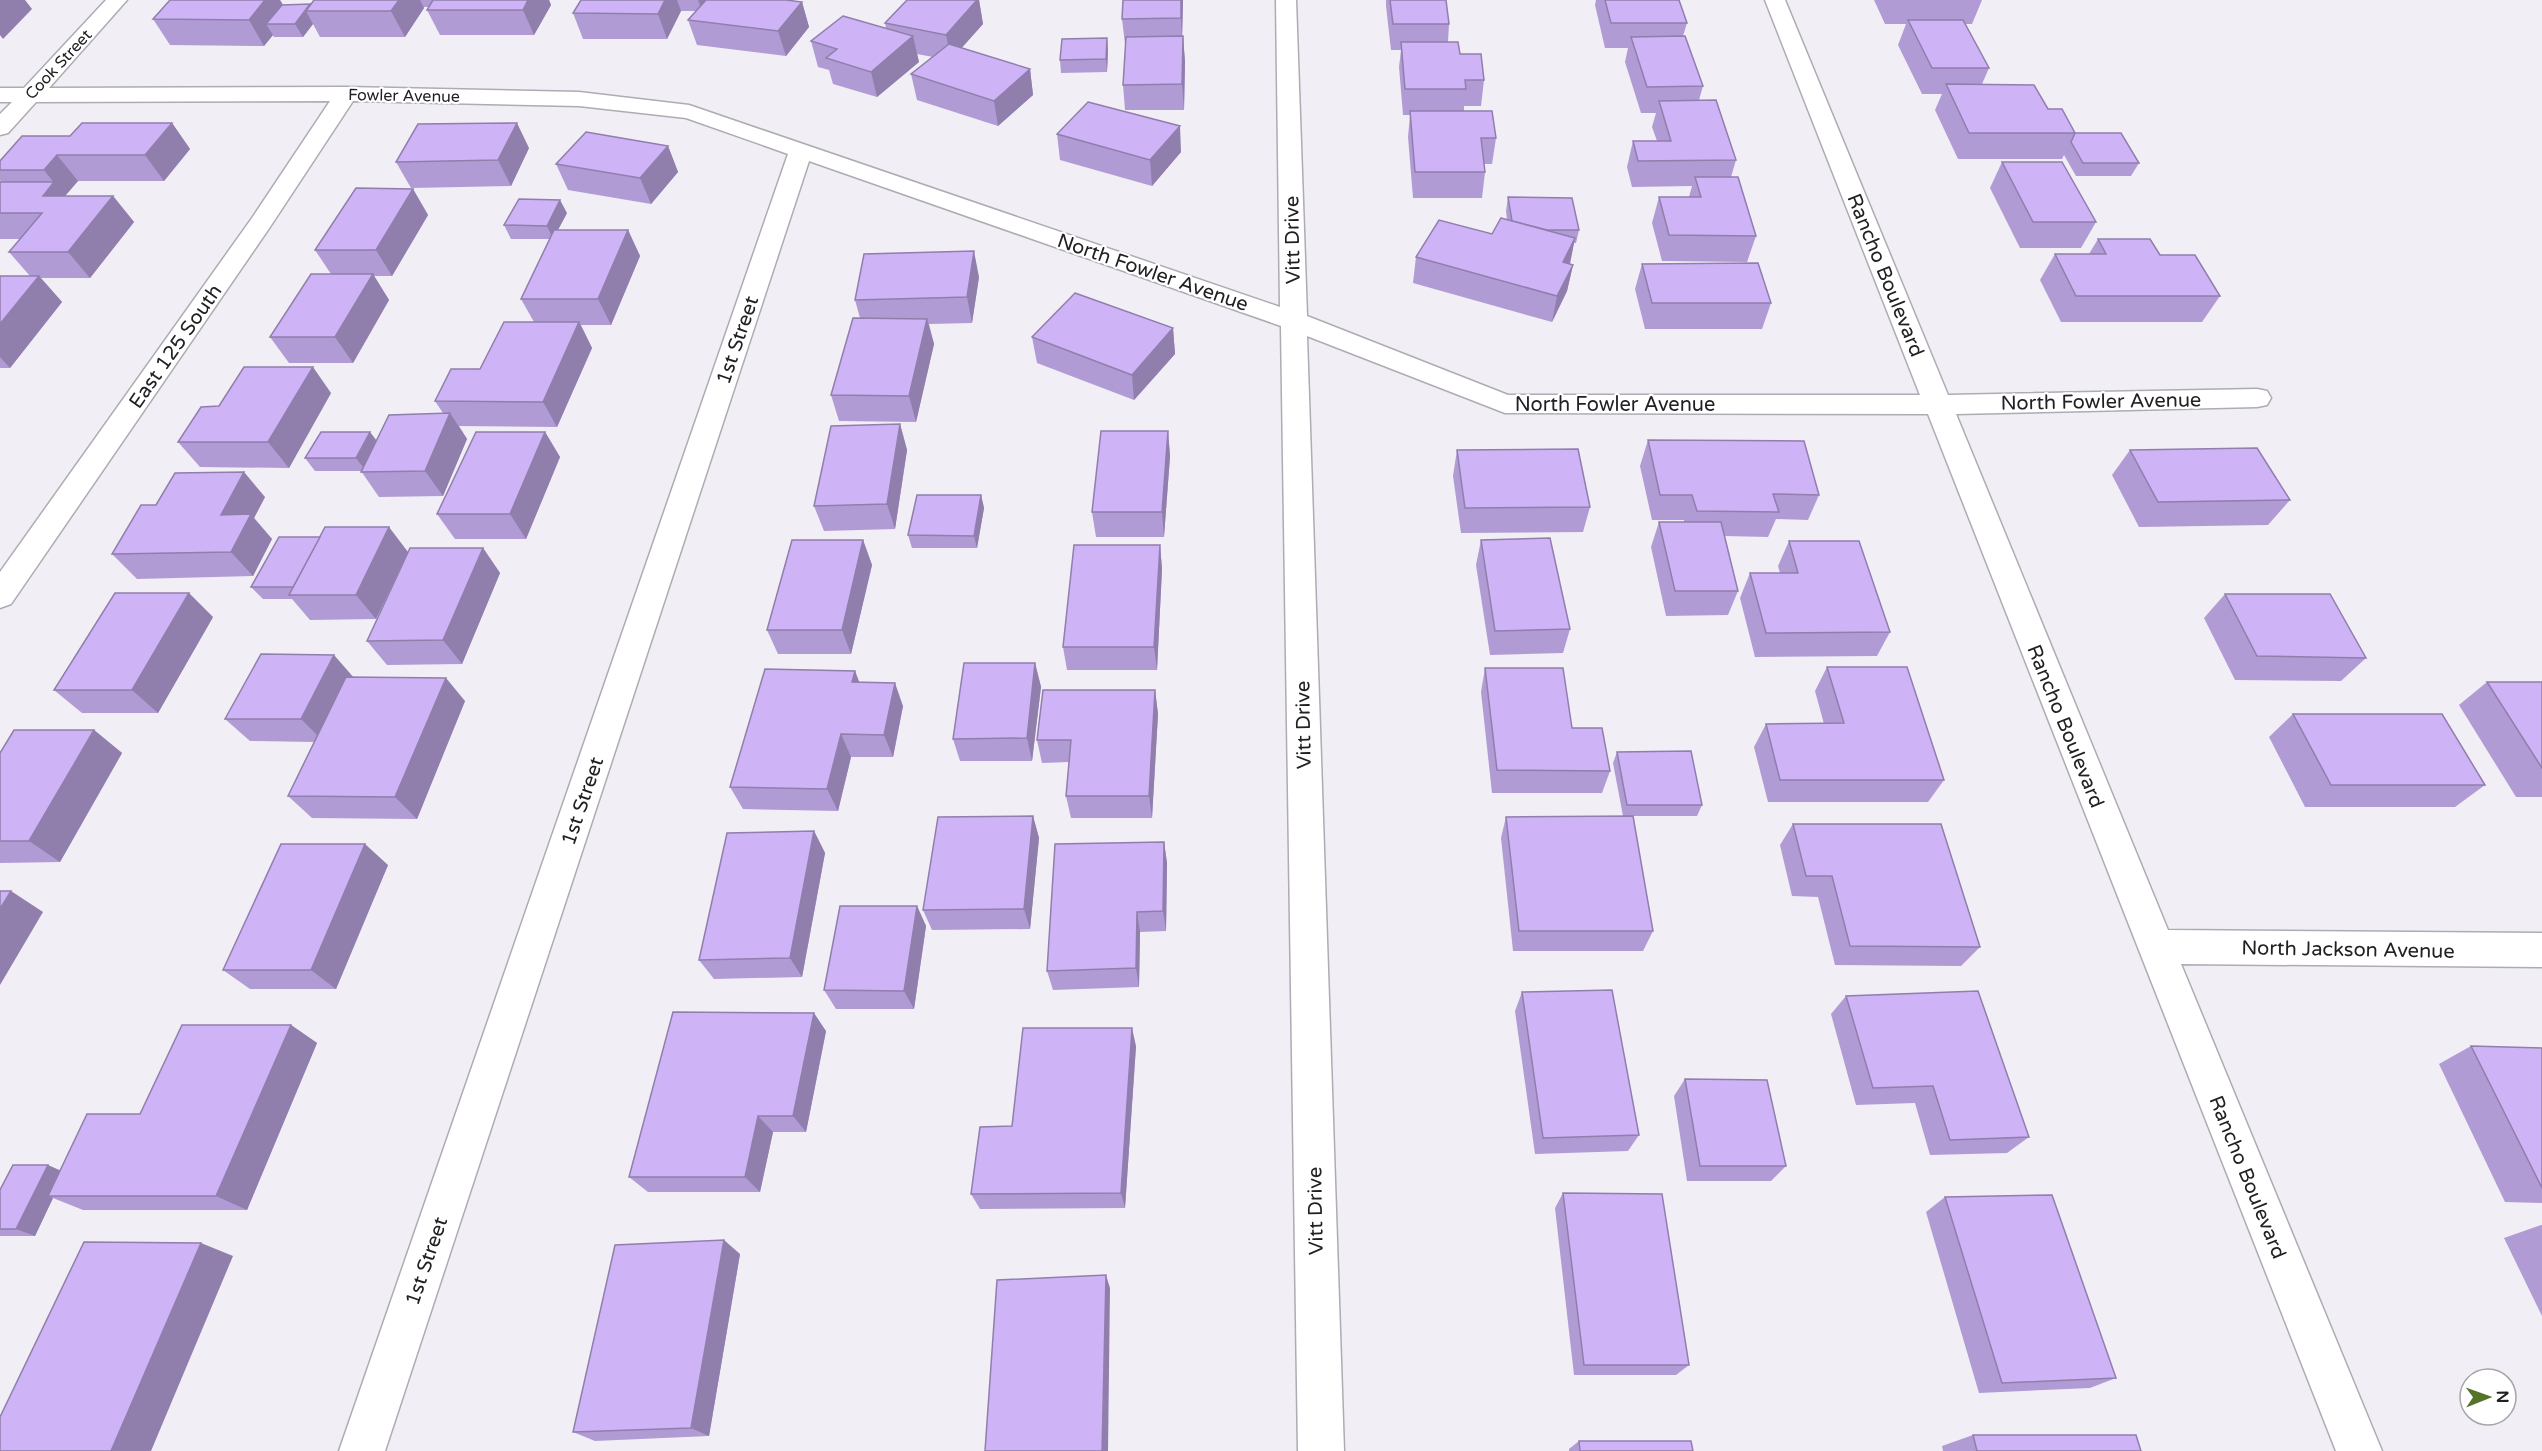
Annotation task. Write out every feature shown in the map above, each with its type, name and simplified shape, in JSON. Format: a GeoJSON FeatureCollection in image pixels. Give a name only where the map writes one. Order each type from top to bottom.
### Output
{"type":"FeatureCollection","features":[{"type":"Feature","properties":{"kind":"street","name":"Cook Street"},"geometry":{"type":"LineString","coordinates":[[0,128],[117,0]]}},
{"type":"Feature","properties":{"kind":"street","name":"Vitt Drive"},"geometry":{"type":"LineString","coordinates":[[1286,0],[1321,1451]]}},
{"type":"Feature","properties":{"kind":"street","name":"Rancho Boulevard"},"geometry":{"type":"LineString","coordinates":[[1774,0],[2360,1451]]}},
{"type":"Feature","properties":{"kind":"street","name":"Fowler Avenue"},"geometry":{"type":"LineString","coordinates":[[0,95],[346,93],[579,99],[689,112],[801,150]]}},
{"type":"Feature","properties":{"kind":"street","name":"East 125 South"},"geometry":{"type":"LineString","coordinates":[[0,596],[261,222],[346,93]]}},
{"type":"Feature","properties":{"kind":"street","name":"North Fowler Avenue"},"geometry":{"type":"LineString","coordinates":[[801,150],[1294,321],[1505,404],[1938,405],[2257,398]]}},
{"type":"Feature","properties":{"kind":"street","name":"1st Street"},"geometry":{"type":"LineString","coordinates":[[362,1451],[801,150]]}},
{"type":"Feature","properties":{"kind":"street","name":"North Jackson Avenue"},"geometry":{"type":"LineString","coordinates":[[2155,947],[2542,951]]}},
{"type":"Feature","properties":{"kind":"building"},"geometry":{"type":"Polygon","coordinates":[[[170,0],[265,0],[249,20],[153,19],[170,0]]]}},
{"type":"Feature","properties":{"kind":"building"},"geometry":{"type":"Polygon","coordinates":[[[314,0],[399,0],[391,11],[306,11],[314,0]]]}},
{"type":"Feature","properties":{"kind":"building"},"geometry":{"type":"Polygon","coordinates":[[[433,0],[528,0],[523,10],[427,10],[433,0]]]}},
{"type":"Feature","properties":{"kind":"building"},"geometry":{"type":"Polygon","coordinates":[[[581,0],[665,0],[658,14],[573,13],[581,0]]]}},
{"type":"Feature","properties":{"kind":"building"},"geometry":{"type":"Polygon","coordinates":[[[706,0],[802,2],[778,31],[688,20],[706,0]]]}},
{"type":"Feature","properties":{"kind":"building"},"geometry":{"type":"Polygon","coordinates":[[[907,0],[977,0],[946,35],[885,23],[907,0]]]}},
{"type":"Feature","properties":{"kind":"building"},"geometry":{"type":"Polygon","coordinates":[[[1123,0],[1181,0],[1181,18],[1122,19],[1123,0]]]}},
{"type":"Feature","properties":{"kind":"building"},"geometry":{"type":"Polygon","coordinates":[[[1390,0],[1446,0],[1449,24],[1393,24],[1390,0]]]}},
{"type":"Feature","properties":{"kind":"building"},"geometry":{"type":"Polygon","coordinates":[[[1605,0],[1679,0],[1687,23],[1611,23],[1605,0]]]}},
{"type":"Feature","properties":{"kind":"building"},"geometry":{"type":"Polygon","coordinates":[[[310,4],[295,24],[266,24],[282,5],[310,4]]]}},
{"type":"Feature","properties":{"kind":"building"},"geometry":{"type":"Polygon","coordinates":[[[843,16],[913,36],[871,72],[826,58],[837,49],[811,41],[843,16]]]}},
{"type":"Feature","properties":{"kind":"building"},"geometry":{"type":"Polygon","coordinates":[[[1908,20],[1963,20],[1989,68],[1932,68],[1908,20]]]}},
{"type":"Feature","properties":{"kind":"building"},"geometry":{"type":"Polygon","coordinates":[[[1183,36],[1182,84],[1123,85],[1126,37],[1183,36]]]}},
{"type":"Feature","properties":{"kind":"building"},"geometry":{"type":"Polygon","coordinates":[[[1685,36],[1703,86],[1647,87],[1631,37],[1685,36]]]}},
{"type":"Feature","properties":{"kind":"building"},"geometry":{"type":"Polygon","coordinates":[[[1107,38],[1106,59],[1060,60],[1062,39],[1107,38]]]}},
{"type":"Feature","properties":{"kind":"building"},"geometry":{"type":"Polygon","coordinates":[[[1401,42],[1458,42],[1460,54],[1481,54],[1484,80],[1465,80],[1466,89],[1405,89],[1401,42]]]}},
{"type":"Feature","properties":{"kind":"building"},"geometry":{"type":"Polygon","coordinates":[[[949,44],[1030,69],[994,101],[911,74],[949,44]]]}},
{"type":"Feature","properties":{"kind":"building"},"geometry":{"type":"Polygon","coordinates":[[[1946,84],[2034,85],[2048,109],[2062,109],[2075,133],[1969,133],[1946,84]]]}},
{"type":"Feature","properties":{"kind":"building"},"geometry":{"type":"Polygon","coordinates":[[[1716,100],[1736,160],[1638,161],[1633,141],[1671,141],[1659,101],[1716,100]]]}},
{"type":"Feature","properties":{"kind":"building"},"geometry":{"type":"Polygon","coordinates":[[[1088,102],[1180,126],[1150,160],[1057,134],[1088,102]]]}},
{"type":"Feature","properties":{"kind":"building"},"geometry":{"type":"Polygon","coordinates":[[[1410,111],[1492,111],[1496,138],[1481,138],[1485,172],[1415,172],[1410,111]]]}},
{"type":"Feature","properties":{"kind":"building"},"geometry":{"type":"Polygon","coordinates":[[[82,123],[172,123],[145,155],[57,155],[44,170],[0,170],[0,161],[22,136],[70,136],[82,123]]]}},
{"type":"Feature","properties":{"kind":"building"},"geometry":{"type":"Polygon","coordinates":[[[517,123],[498,160],[396,162],[418,124],[517,123]]]}},
{"type":"Feature","properties":{"kind":"building"},"geometry":{"type":"Polygon","coordinates":[[[586,132],[668,146],[640,178],[556,164],[586,132]]]}},
{"type":"Feature","properties":{"kind":"building"},"geometry":{"type":"Polygon","coordinates":[[[2075,133],[2121,133],[2139,163],[2083,163],[2071,142],[2075,133]]]}},
{"type":"Feature","properties":{"kind":"building"},"geometry":{"type":"Polygon","coordinates":[[[2002,162],[2062,162],[2096,222],[2033,222],[2002,162]]]}},
{"type":"Feature","properties":{"kind":"building"},"geometry":{"type":"Polygon","coordinates":[[[1695,177],[1738,177],[1756,236],[1669,235],[1659,197],[1701,197],[1695,177]]]}},
{"type":"Feature","properties":{"kind":"building"},"geometry":{"type":"Polygon","coordinates":[[[0,182],[54,182],[43,196],[113,196],[68,252],[9,252],[42,213],[0,213],[0,182]]]}},
{"type":"Feature","properties":{"kind":"building"},"geometry":{"type":"Polygon","coordinates":[[[356,188],[413,189],[376,250],[315,250],[356,188]]]}},
{"type":"Feature","properties":{"kind":"building"},"geometry":{"type":"Polygon","coordinates":[[[1508,197],[1572,198],[1579,230],[1547,230],[1512,221],[1508,197]]]}},
{"type":"Feature","properties":{"kind":"building"},"geometry":{"type":"Polygon","coordinates":[[[519,199],[560,200],[547,226],[504,225],[519,199]]]}},
{"type":"Feature","properties":{"kind":"building"},"geometry":{"type":"Polygon","coordinates":[[[1501,218],[1575,238],[1563,262],[1573,265],[1557,296],[1416,257],[1439,220],[1492,234],[1501,218]]]}},
{"type":"Feature","properties":{"kind":"building"},"geometry":{"type":"Polygon","coordinates":[[[554,230],[628,230],[598,299],[521,299],[554,230]]]}},
{"type":"Feature","properties":{"kind":"building"},"geometry":{"type":"Polygon","coordinates":[[[2098,239],[2150,239],[2160,255],[2195,255],[2220,296],[2076,296],[2055,254],[2106,254],[2098,239]]]}},
{"type":"Feature","properties":{"kind":"building"},"geometry":{"type":"Polygon","coordinates":[[[974,251],[967,297],[855,300],[864,254],[974,251]]]}},
{"type":"Feature","properties":{"kind":"building"},"geometry":{"type":"Polygon","coordinates":[[[1758,263],[1771,303],[1652,303],[1642,264],[1758,263]]]}},
{"type":"Feature","properties":{"kind":"building"},"geometry":{"type":"Polygon","coordinates":[[[311,274],[373,274],[335,337],[270,337],[311,274]]]}},
{"type":"Feature","properties":{"kind":"building"},"geometry":{"type":"Polygon","coordinates":[[[0,276],[39,276],[0,324],[0,276]]]}},
{"type":"Feature","properties":{"kind":"building"},"geometry":{"type":"Polygon","coordinates":[[[1075,293],[1173,328],[1132,375],[1032,337],[1075,293]]]}},
{"type":"Feature","properties":{"kind":"building"},"geometry":{"type":"Polygon","coordinates":[[[853,318],[927,319],[909,396],[831,395],[853,318]]]}},
{"type":"Feature","properties":{"kind":"building"},"geometry":{"type":"Polygon","coordinates":[[[504,322],[579,322],[543,402],[435,401],[451,369],[480,369],[504,322]]]}},
{"type":"Feature","properties":{"kind":"building"},"geometry":{"type":"Polygon","coordinates":[[[244,367],[313,367],[268,442],[178,442],[201,407],[219,406],[244,367]]]}},
{"type":"Feature","properties":{"kind":"building"},"geometry":{"type":"Polygon","coordinates":[[[450,413],[425,471],[361,472],[389,415],[450,413]]]}},
{"type":"Feature","properties":{"kind":"building"},"geometry":{"type":"Polygon","coordinates":[[[900,424],[887,504],[814,506],[831,426],[900,424]]]}},
{"type":"Feature","properties":{"kind":"building"},"geometry":{"type":"Polygon","coordinates":[[[1101,431],[1168,431],[1162,512],[1092,512],[1101,431]]]}},
{"type":"Feature","properties":{"kind":"building"},"geometry":{"type":"Polygon","coordinates":[[[321,432],[370,432],[356,458],[305,458],[321,432]]]}},
{"type":"Feature","properties":{"kind":"building"},"geometry":{"type":"Polygon","coordinates":[[[476,432],[545,432],[510,514],[437,514],[476,432]]]}},
{"type":"Feature","properties":{"kind":"building"},"geometry":{"type":"Polygon","coordinates":[[[1648,440],[1804,441],[1819,495],[1773,494],[1779,512],[1697,511],[1692,495],[1660,495],[1648,440]]]}},
{"type":"Feature","properties":{"kind":"building"},"geometry":{"type":"Polygon","coordinates":[[[2257,448],[2290,500],[2158,502],[2130,450],[2257,448]]]}},
{"type":"Feature","properties":{"kind":"building"},"geometry":{"type":"Polygon","coordinates":[[[1578,449],[1590,507],[1465,508],[1457,450],[1578,449]]]}},
{"type":"Feature","properties":{"kind":"building"},"geometry":{"type":"Polygon","coordinates":[[[244,472],[221,515],[251,514],[231,552],[112,554],[141,505],[156,505],[175,473],[244,472]]]}},
{"type":"Feature","properties":{"kind":"building"},"geometry":{"type":"Polygon","coordinates":[[[917,495],[981,495],[974,536],[908,535],[917,495]]]}},
{"type":"Feature","properties":{"kind":"building"},"geometry":{"type":"Polygon","coordinates":[[[1659,522],[1721,522],[1738,591],[1675,591],[1659,522]]]}},
{"type":"Feature","properties":{"kind":"building"},"geometry":{"type":"Polygon","coordinates":[[[325,527],[389,527],[356,595],[289,595],[325,527]]]}},
{"type":"Feature","properties":{"kind":"building"},"geometry":{"type":"Polygon","coordinates":[[[279,537],[320,537],[293,587],[251,587],[279,537]]]}},
{"type":"Feature","properties":{"kind":"building"},"geometry":{"type":"Polygon","coordinates":[[[1550,538],[1570,629],[1495,631],[1481,540],[1550,538]]]}},
{"type":"Feature","properties":{"kind":"building"},"geometry":{"type":"Polygon","coordinates":[[[792,540],[863,540],[842,630],[767,630],[792,540]]]}},
{"type":"Feature","properties":{"kind":"building"},"geometry":{"type":"Polygon","coordinates":[[[1789,541],[1859,541],[1890,632],[1766,633],[1750,573],[1798,573],[1789,541]]]}},
{"type":"Feature","properties":{"kind":"building"},"geometry":{"type":"Polygon","coordinates":[[[1074,545],[1160,545],[1154,647],[1063,647],[1074,545]]]}},
{"type":"Feature","properties":{"kind":"building"},"geometry":{"type":"Polygon","coordinates":[[[410,548],[483,548],[443,640],[367,641],[410,548]]]}},
{"type":"Feature","properties":{"kind":"building"},"geometry":{"type":"Polygon","coordinates":[[[115,593],[189,593],[132,690],[54,690],[115,593]]]}},
{"type":"Feature","properties":{"kind":"building"},"geometry":{"type":"Polygon","coordinates":[[[2225,594],[2330,594],[2366,658],[2257,656],[2225,594]]]}},
{"type":"Feature","properties":{"kind":"building"},"geometry":{"type":"Polygon","coordinates":[[[261,654],[334,655],[301,719],[225,719],[261,654]]]}},
{"type":"Feature","properties":{"kind":"building"},"geometry":{"type":"Polygon","coordinates":[[[964,663],[1035,663],[1027,738],[953,739],[964,663]]]}},
{"type":"Feature","properties":{"kind":"building"},"geometry":{"type":"Polygon","coordinates":[[[1827,667],[1907,667],[1944,780],[1780,780],[1766,724],[1844,723],[1827,667]]]}},
{"type":"Feature","properties":{"kind":"building"},"geometry":{"type":"Polygon","coordinates":[[[1485,668],[1563,668],[1572,728],[1602,728],[1610,771],[1497,770],[1485,668]]]}},
{"type":"Feature","properties":{"kind":"building"},"geometry":{"type":"Polygon","coordinates":[[[765,669],[855,671],[852,682],[895,683],[884,735],[841,734],[827,789],[730,787],[765,669]]]}},
{"type":"Feature","properties":{"kind":"building"},"geometry":{"type":"Polygon","coordinates":[[[346,677],[446,678],[395,797],[288,796],[346,677]]]}},
{"type":"Feature","properties":{"kind":"building"},"geometry":{"type":"Polygon","coordinates":[[[2487,682],[2542,682],[2542,768],[2487,682]]]}},
{"type":"Feature","properties":{"kind":"building"},"geometry":{"type":"Polygon","coordinates":[[[1043,690],[1155,690],[1149,796],[1066,796],[1071,740],[1037,740],[1043,690]]]}},
{"type":"Feature","properties":{"kind":"building"},"geometry":{"type":"Polygon","coordinates":[[[2293,714],[2442,714],[2485,785],[2331,785],[2293,714]]]}},
{"type":"Feature","properties":{"kind":"building"},"geometry":{"type":"Polygon","coordinates":[[[14,730],[94,730],[29,841],[0,841],[0,753],[14,730]]]}},
{"type":"Feature","properties":{"kind":"building"},"geometry":{"type":"Polygon","coordinates":[[[1691,751],[1702,805],[1627,805],[1617,752],[1691,751]]]}},
{"type":"Feature","properties":{"kind":"building"},"geometry":{"type":"Polygon","coordinates":[[[1033,816],[1024,909],[923,910],[938,817],[1033,816]]]}},
{"type":"Feature","properties":{"kind":"building"},"geometry":{"type":"Polygon","coordinates":[[[1633,816],[1653,931],[1519,931],[1506,817],[1633,816]]]}},
{"type":"Feature","properties":{"kind":"building"},"geometry":{"type":"Polygon","coordinates":[[[1793,824],[1941,824],[1980,947],[1850,946],[1832,876],[1806,876],[1793,824]]]}},
{"type":"Feature","properties":{"kind":"building"},"geometry":{"type":"Polygon","coordinates":[[[814,831],[790,958],[699,960],[727,833],[814,831]]]}},
{"type":"Feature","properties":{"kind":"building"},"geometry":{"type":"Polygon","coordinates":[[[1164,842],[1163,911],[1137,912],[1136,968],[1047,971],[1055,844],[1164,842]]]}},
{"type":"Feature","properties":{"kind":"building"},"geometry":{"type":"Polygon","coordinates":[[[281,844],[365,844],[311,970],[223,970],[281,844]]]}},
{"type":"Feature","properties":{"kind":"building"},"geometry":{"type":"Polygon","coordinates":[[[0,891],[11,891],[0,909],[0,891]]]}},
{"type":"Feature","properties":{"kind":"building"},"geometry":{"type":"Polygon","coordinates":[[[840,906],[917,906],[904,991],[824,990],[840,906]]]}},
{"type":"Feature","properties":{"kind":"building"},"geometry":{"type":"Polygon","coordinates":[[[1612,990],[1639,1135],[1543,1138],[1522,992],[1612,990]]]}},
{"type":"Feature","properties":{"kind":"building"},"geometry":{"type":"Polygon","coordinates":[[[1978,991],[2029,1137],[1950,1140],[1933,1086],[1873,1088],[1846,996],[1978,991]]]}},
{"type":"Feature","properties":{"kind":"building"},"geometry":{"type":"Polygon","coordinates":[[[673,1012],[814,1013],[793,1116],[758,1116],[745,1177],[629,1177],[673,1012]]]}},
{"type":"Feature","properties":{"kind":"building"},"geometry":{"type":"Polygon","coordinates":[[[182,1025],[291,1025],[216,1196],[48,1196],[87,1114],[140,1114],[182,1025]]]}},
{"type":"Feature","properties":{"kind":"building"},"geometry":{"type":"Polygon","coordinates":[[[1023,1028],[1132,1028],[1121,1193],[971,1194],[980,1127],[1012,1126],[1023,1028]]]}},
{"type":"Feature","properties":{"kind":"building"},"geometry":{"type":"Polygon","coordinates":[[[2471,1046],[2542,1048],[2542,1188],[2471,1046]]]}},
{"type":"Feature","properties":{"kind":"building"},"geometry":{"type":"Polygon","coordinates":[[[1685,1079],[1767,1080],[1786,1166],[1700,1166],[1685,1079]]]}},
{"type":"Feature","properties":{"kind":"building"},"geometry":{"type":"Polygon","coordinates":[[[13,1165],[48,1165],[16,1229],[0,1229],[0,1190],[13,1165]]]}},
{"type":"Feature","properties":{"kind":"building"},"geometry":{"type":"Polygon","coordinates":[[[1563,1193],[1662,1194],[1689,1365],[1584,1365],[1563,1193]]]}},
{"type":"Feature","properties":{"kind":"building"},"geometry":{"type":"Polygon","coordinates":[[[2052,1195],[2116,1378],[2002,1383],[1945,1197],[2052,1195]]]}},
{"type":"Feature","properties":{"kind":"building"},"geometry":{"type":"Polygon","coordinates":[[[724,1240],[691,1428],[573,1432],[615,1245],[724,1240]]]}},
{"type":"Feature","properties":{"kind":"building"},"geometry":{"type":"Polygon","coordinates":[[[84,1242],[201,1243],[111,1451],[0,1451],[0,1417],[84,1242]]]}},
{"type":"Feature","properties":{"kind":"building"},"geometry":{"type":"Polygon","coordinates":[[[1106,1275],[1102,1451],[985,1451],[997,1280],[1106,1275]]]}},
{"type":"Feature","properties":{"kind":"building"},"geometry":{"type":"Polygon","coordinates":[[[1973,1435],[2136,1435],[2141,1451],[1977,1451],[1973,1435]]]}},
{"type":"Feature","properties":{"kind":"building"},"geometry":{"type":"Polygon","coordinates":[[[1579,1441],[1691,1441],[1693,1451],[1580,1451],[1579,1441]]]}}]}
